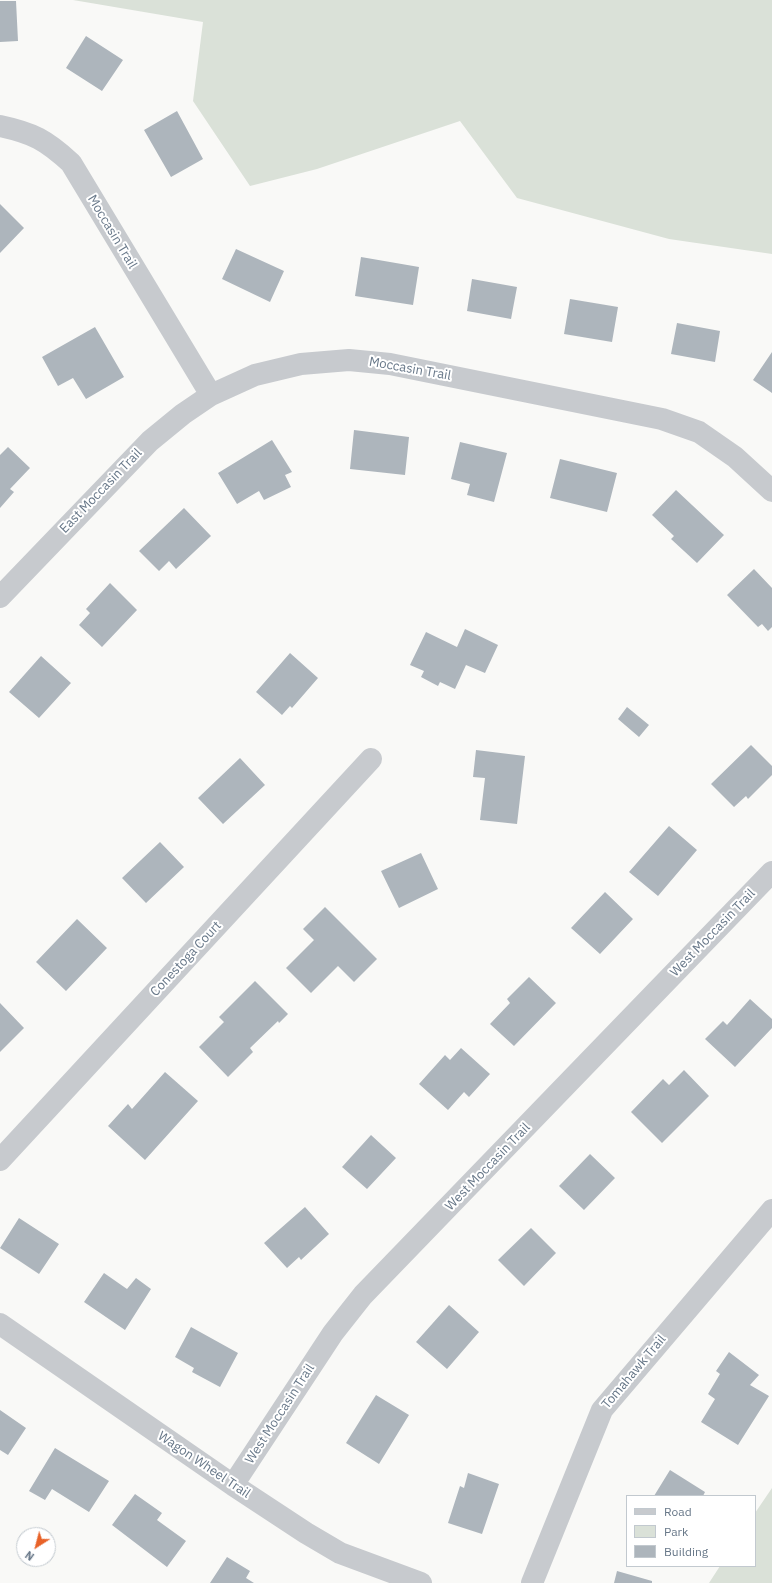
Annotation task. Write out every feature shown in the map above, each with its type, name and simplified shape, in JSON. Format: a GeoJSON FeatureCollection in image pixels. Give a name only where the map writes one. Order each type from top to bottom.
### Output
{"type":"FeatureCollection","features":[{"type":"Feature","properties":{"kind":"street","name":"Moccasin Trail"},"geometry":{"type":"LineString","coordinates":[[0,126],[38,136],[54,147],[71,163],[211,395],[255,375],[301,364],[349,360],[390,364],[662,419],[699,432],[735,457],[772,492]]}},
{"type":"Feature","properties":{"kind":"street","name":"East Moccasin Trail"},"geometry":{"type":"LineString","coordinates":[[0,597],[150,441],[183,414],[211,395]]}},
{"type":"Feature","properties":{"kind":"street","name":"Conestoga Court"},"geometry":{"type":"LineString","coordinates":[[0,1160],[371,759]]}},
{"type":"Feature","properties":{"kind":"street","name":"West Moccasin Trail"},"geometry":{"type":"LineString","coordinates":[[234,1485],[333,1333],[363,1295],[772,872]]}},
{"type":"Feature","properties":{"kind":"street","name":"Tomahawk Trail"},"geometry":{"type":"LineString","coordinates":[[532,1583],[602,1410],[772,1210]]}},
{"type":"Feature","properties":{"kind":"street","name":"Wagon Wheel Trail"},"geometry":{"type":"LineString","coordinates":[[0,1324],[306,1533],[340,1553],[421,1583]]}},
{"type":"Feature","properties":{"kind":"green space"},"geometry":{"type":"Polygon","coordinates":[[[73,0],[772,0],[772,254],[669,239],[517,198],[460,121],[317,169],[250,186],[193,101],[203,22],[73,0]]]}},
{"type":"Feature","properties":{"kind":"green space"},"geometry":{"type":"Polygon","coordinates":[[[772,1488],[772,1583],[709,1583],[719,1567],[756,1567],[756,1512],[772,1488]]]}},
{"type":"Feature","properties":{"kind":"building"},"geometry":{"type":"Polygon","coordinates":[[[0,1],[16,1],[18,41],[0,42],[0,1]]]}},
{"type":"Feature","properties":{"kind":"building"},"geometry":{"type":"Polygon","coordinates":[[[86,36],[123,60],[102,91],[66,68],[86,36]]]}},
{"type":"Feature","properties":{"kind":"building"},"geometry":{"type":"Polygon","coordinates":[[[177,111],[203,159],[171,177],[144,130],[177,111]]]}},
{"type":"Feature","properties":{"kind":"building"},"geometry":{"type":"Polygon","coordinates":[[[0,204],[24,228],[0,253],[0,204]]]}},
{"type":"Feature","properties":{"kind":"building"},"geometry":{"type":"Polygon","coordinates":[[[236,249],[284,271],[270,302],[222,279],[236,249]]]}},
{"type":"Feature","properties":{"kind":"building"},"geometry":{"type":"Polygon","coordinates":[[[361,257],[419,267],[413,305],[355,296],[361,257]]]}},
{"type":"Feature","properties":{"kind":"building"},"geometry":{"type":"Polygon","coordinates":[[[472,279],[517,287],[511,319],[467,311],[472,279]]]}},
{"type":"Feature","properties":{"kind":"building"},"geometry":{"type":"Polygon","coordinates":[[[570,299],[618,307],[612,342],[564,334],[570,299]]]}},
{"type":"Feature","properties":{"kind":"building"},"geometry":{"type":"Polygon","coordinates":[[[677,323],[720,331],[715,362],[671,354],[677,323]]]}},
{"type":"Feature","properties":{"kind":"building"},"geometry":{"type":"Polygon","coordinates":[[[95,327],[124,377],[86,399],[73,378],[58,386],[42,357],[95,327]]]}},
{"type":"Feature","properties":{"kind":"building"},"geometry":{"type":"Polygon","coordinates":[[[772,352],[772,393],[753,380],[772,352]]]}},
{"type":"Feature","properties":{"kind":"building"},"geometry":{"type":"Polygon","coordinates":[[[354,430],[409,437],[405,475],[350,469],[354,430]]]}},
{"type":"Feature","properties":{"kind":"building"},"geometry":{"type":"Polygon","coordinates":[[[272,440],[292,472],[285,475],[291,487],[264,500],[259,491],[237,504],[218,473],[272,440]]]}},
{"type":"Feature","properties":{"kind":"building"},"geometry":{"type":"Polygon","coordinates":[[[460,442],[507,453],[494,502],[467,495],[470,484],[451,479],[460,442]]]}},
{"type":"Feature","properties":{"kind":"building"},"geometry":{"type":"Polygon","coordinates":[[[8,447],[30,468],[10,489],[14,492],[0,508],[0,455],[8,447]]]}},
{"type":"Feature","properties":{"kind":"building"},"geometry":{"type":"Polygon","coordinates":[[[560,459],[617,473],[607,512],[550,498],[560,459]]]}},
{"type":"Feature","properties":{"kind":"building"},"geometry":{"type":"Polygon","coordinates":[[[676,490],[724,535],[697,563],[671,539],[674,536],[652,515],[676,490]]]}},
{"type":"Feature","properties":{"kind":"building"},"geometry":{"type":"Polygon","coordinates":[[[184,508],[211,536],[176,569],[169,561],[159,571],[139,551],[184,508]]]}},
{"type":"Feature","properties":{"kind":"building"},"geometry":{"type":"Polygon","coordinates":[[[754,569],[772,588],[772,627],[768,631],[762,624],[758,627],[727,595],[754,569]]]}},
{"type":"Feature","properties":{"kind":"building"},"geometry":{"type":"Polygon","coordinates":[[[110,583],[137,610],[102,647],[79,625],[90,613],[86,609],[110,583]]]}},
{"type":"Feature","properties":{"kind":"building"},"geometry":{"type":"Polygon","coordinates":[[[465,629],[498,645],[485,673],[466,665],[455,689],[440,682],[438,686],[421,677],[424,671],[410,665],[426,632],[457,647],[465,629]]]}},
{"type":"Feature","properties":{"kind":"building"},"geometry":{"type":"Polygon","coordinates":[[[290,653],[318,678],[292,708],[290,706],[282,715],[256,692],[290,653]]]}},
{"type":"Feature","properties":{"kind":"building"},"geometry":{"type":"Polygon","coordinates":[[[41,656],[71,683],[39,718],[9,692],[41,656]]]}},
{"type":"Feature","properties":{"kind":"building"},"geometry":{"type":"Polygon","coordinates":[[[627,707],[649,725],[639,737],[618,719],[627,707]]]}},
{"type":"Feature","properties":{"kind":"building"},"geometry":{"type":"Polygon","coordinates":[[[751,745],[772,766],[772,775],[748,799],[746,796],[734,807],[711,784],[751,745]]]}},
{"type":"Feature","properties":{"kind":"building"},"geometry":{"type":"Polygon","coordinates":[[[476,750],[525,756],[517,824],[480,820],[485,778],[473,777],[476,750]]]}},
{"type":"Feature","properties":{"kind":"building"},"geometry":{"type":"Polygon","coordinates":[[[240,758],[265,785],[223,824],[198,798],[240,758]]]}},
{"type":"Feature","properties":{"kind":"building"},"geometry":{"type":"Polygon","coordinates":[[[669,826],[697,850],[658,896],[629,872],[669,826]]]}},
{"type":"Feature","properties":{"kind":"building"},"geometry":{"type":"Polygon","coordinates":[[[160,842],[184,867],[146,903],[122,878],[160,842]]]}},
{"type":"Feature","properties":{"kind":"building"},"geometry":{"type":"Polygon","coordinates":[[[421,853],[438,889],[399,908],[381,871],[421,853]]]}},
{"type":"Feature","properties":{"kind":"building"},"geometry":{"type":"Polygon","coordinates":[[[605,892],[633,919],[600,954],[571,928],[605,892]]]}},
{"type":"Feature","properties":{"kind":"building"},"geometry":{"type":"Polygon","coordinates":[[[325,907],[377,959],[354,982],[338,966],[311,993],[286,968],[314,940],[303,929],[325,907]]]}},
{"type":"Feature","properties":{"kind":"building"},"geometry":{"type":"Polygon","coordinates":[[[77,919],[107,948],[66,991],[36,962],[77,919]]]}},
{"type":"Feature","properties":{"kind":"building"},"geometry":{"type":"Polygon","coordinates":[[[529,977],[556,1003],[514,1046],[490,1024],[510,1003],[507,999],[529,977]]]}},
{"type":"Feature","properties":{"kind":"building"},"geometry":{"type":"Polygon","coordinates":[[[255,981],[288,1014],[279,1023],[278,1021],[250,1048],[253,1052],[228,1077],[199,1047],[224,1022],[219,1017],[255,981]]]}},
{"type":"Feature","properties":{"kind":"building"},"geometry":{"type":"Polygon","coordinates":[[[750,999],[772,1019],[772,1028],[735,1067],[705,1039],[723,1021],[727,1025],[750,999]]]}},
{"type":"Feature","properties":{"kind":"building"},"geometry":{"type":"Polygon","coordinates":[[[0,1003],[24,1028],[0,1052],[0,1003]]]}},
{"type":"Feature","properties":{"kind":"building"},"geometry":{"type":"Polygon","coordinates":[[[461,1048],[490,1074],[469,1097],[464,1092],[448,1110],[419,1084],[445,1055],[450,1060],[461,1048]]]}},
{"type":"Feature","properties":{"kind":"building"},"geometry":{"type":"Polygon","coordinates":[[[684,1070],[709,1096],[662,1143],[631,1112],[663,1079],[669,1085],[684,1070]]]}},
{"type":"Feature","properties":{"kind":"building"},"geometry":{"type":"Polygon","coordinates":[[[165,1072],[198,1101],[145,1160],[108,1126],[128,1104],[132,1109],[165,1072]]]}},
{"type":"Feature","properties":{"kind":"building"},"geometry":{"type":"Polygon","coordinates":[[[371,1135],[396,1158],[367,1189],[342,1167],[371,1135]]]}},
{"type":"Feature","properties":{"kind":"building"},"geometry":{"type":"Polygon","coordinates":[[[590,1154],[615,1178],[584,1210],[559,1186],[590,1154]]]}},
{"type":"Feature","properties":{"kind":"building"},"geometry":{"type":"Polygon","coordinates":[[[305,1207],[329,1234],[301,1260],[299,1257],[287,1268],[264,1243],[305,1207]]]}},
{"type":"Feature","properties":{"kind":"building"},"geometry":{"type":"Polygon","coordinates":[[[19,1218],[59,1244],[39,1274],[0,1248],[19,1218]]]}},
{"type":"Feature","properties":{"kind":"building"},"geometry":{"type":"Polygon","coordinates":[[[531,1228],[556,1253],[524,1286],[498,1260],[531,1228]]]}},
{"type":"Feature","properties":{"kind":"building"},"geometry":{"type":"Polygon","coordinates":[[[104,1273],[127,1289],[136,1278],[151,1289],[125,1330],[84,1302],[104,1273]]]}},
{"type":"Feature","properties":{"kind":"building"},"geometry":{"type":"Polygon","coordinates":[[[449,1305],[479,1332],[447,1369],[416,1342],[449,1305]]]}},
{"type":"Feature","properties":{"kind":"building"},"geometry":{"type":"Polygon","coordinates":[[[191,1327],[238,1353],[220,1387],[192,1372],[194,1368],[175,1357],[191,1327]]]}},
{"type":"Feature","properties":{"kind":"building"},"geometry":{"type":"Polygon","coordinates":[[[729,1352],[759,1375],[750,1385],[769,1396],[738,1445],[701,1422],[715,1399],[708,1394],[720,1374],[716,1371],[729,1352]]]}},
{"type":"Feature","properties":{"kind":"building"},"geometry":{"type":"Polygon","coordinates":[[[376,1395],[409,1415],[379,1464],[346,1443],[376,1395]]]}},
{"type":"Feature","properties":{"kind":"building"},"geometry":{"type":"Polygon","coordinates":[[[0,1410],[26,1428],[8,1455],[0,1450],[0,1410]]]}},
{"type":"Feature","properties":{"kind":"building"},"geometry":{"type":"Polygon","coordinates":[[[55,1448],[109,1481],[89,1512],[52,1489],[45,1500],[29,1491],[55,1448]]]}},
{"type":"Feature","properties":{"kind":"building"},"geometry":{"type":"Polygon","coordinates":[[[670,1470],[705,1492],[704,1495],[655,1495],[670,1470]]]}},
{"type":"Feature","properties":{"kind":"building"},"geometry":{"type":"Polygon","coordinates":[[[468,1473],[499,1484],[482,1534],[448,1523],[460,1486],[464,1488],[468,1473]]]}},
{"type":"Feature","properties":{"kind":"building"},"geometry":{"type":"Polygon","coordinates":[[[135,1494],[162,1513],[157,1520],[186,1541],[167,1567],[112,1525],[135,1494]]]}},
{"type":"Feature","properties":{"kind":"building"},"geometry":{"type":"Polygon","coordinates":[[[227,1557],[250,1571],[246,1578],[254,1583],[210,1583],[227,1557]]]}},
{"type":"Feature","properties":{"kind":"building"},"geometry":{"type":"Polygon","coordinates":[[[617,1571],[652,1581],[652,1583],[614,1583],[617,1571]]]}}]}
